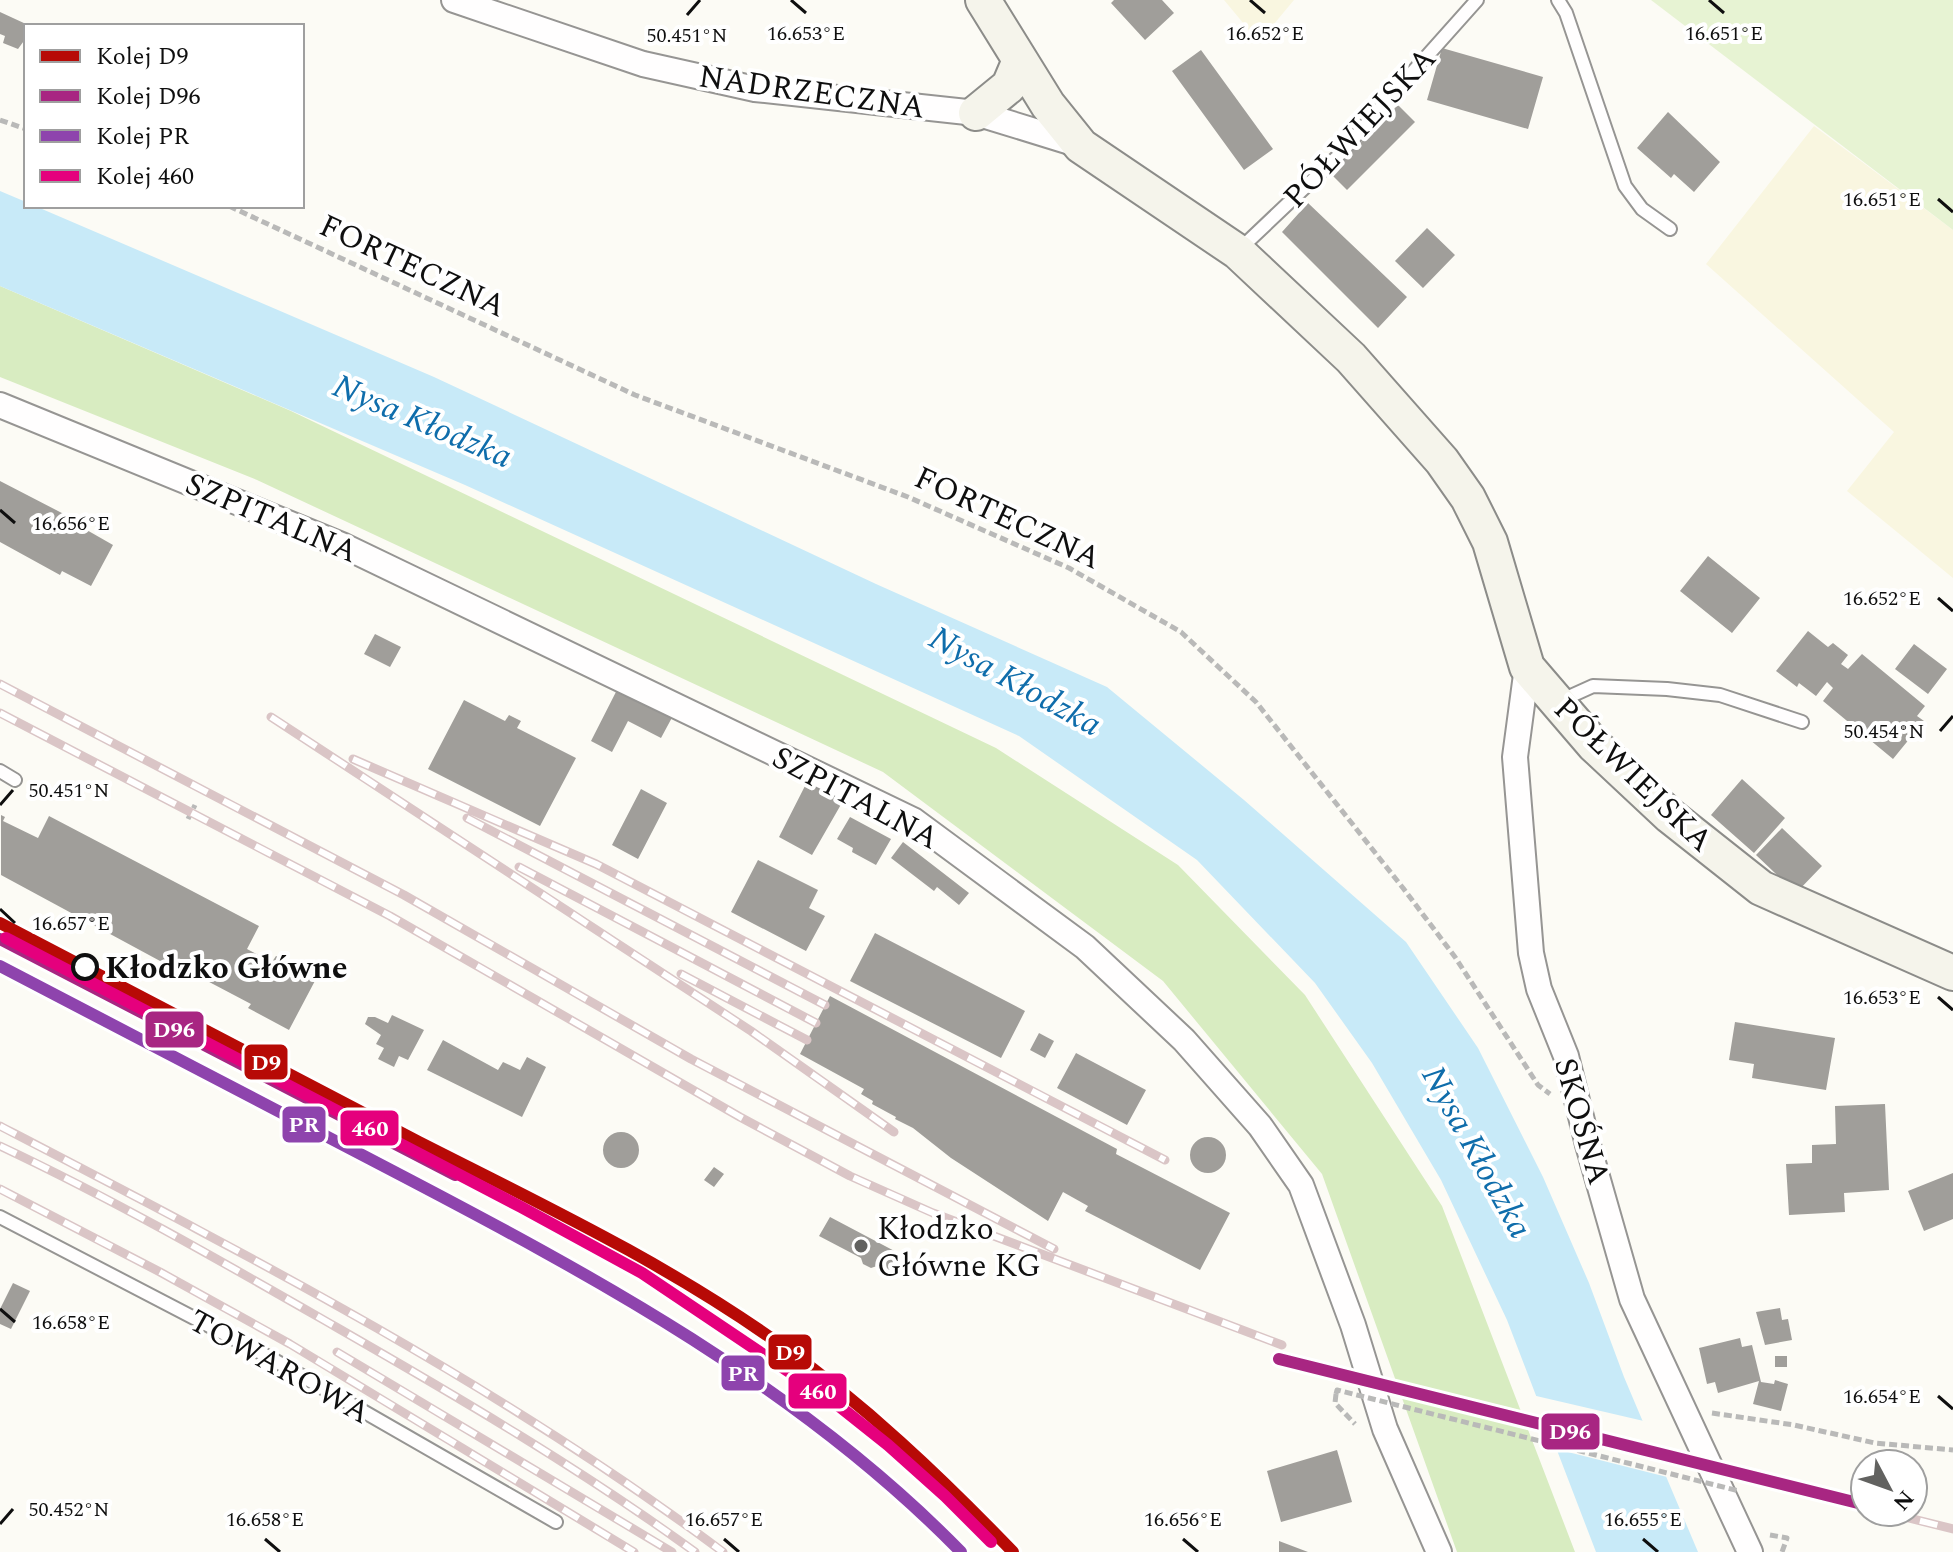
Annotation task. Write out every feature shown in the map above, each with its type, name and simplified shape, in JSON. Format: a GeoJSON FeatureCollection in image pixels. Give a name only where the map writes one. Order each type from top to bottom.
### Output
{"type":"FeatureCollection","features":[{"type":"Feature","properties":{"kind":"street","name":"NADRZECZNA"},"geometry":{"type":"LineString","coordinates":[[454,0],[643,64],[741,86],[976,113],[1081,146]]}},
{"type":"Feature","properties":{"kind":"street","name":"PÓŁWIEJSKA"},"geometry":{"type":"LineString","coordinates":[[983,0],[1048,105],[1081,146],[1238,252],[1351,358],[1442,461],[1468,498],[1490,542],[1527,667],[1594,745],[1670,816],[1761,888],[1953,973]]}},
{"type":"Feature","properties":{"kind":"street"},"geometry":{"type":"LineString","coordinates":[[976,113],[1009,86],[1020,60]]}},
{"type":"Feature","properties":{"kind":"street","name":"SZPITALNA"},"geometry":{"type":"LineString","coordinates":[[0,405],[344,546],[913,820],[1085,947],[1184,1040],[1260,1126],[1301,1185],[1353,1325],[1385,1429],[1439,1552]]}},
{"type":"Feature","properties":{"kind":"street","name":"SKOŚNA"},"geometry":{"type":"LineString","coordinates":[[1527,667],[1515,757],[1531,953],[1539,989],[1566,1056],[1632,1299],[1750,1552]]}},
{"type":"Feature","properties":{"kind":"lane","name":"PÓŁWIEJSKA"},"geometry":{"type":"LineString","coordinates":[[1238,252],[1337,157],[1477,0]]}},
{"type":"Feature","properties":{"kind":"lane"},"geometry":{"type":"LineString","coordinates":[[1558,0],[1566,13],[1625,186],[1642,209],[1670,229]]}},
{"type":"Feature","properties":{"kind":"lane"},"geometry":{"type":"LineString","coordinates":[[1557,702],[1593,686],[1667,689],[1720,695],[1802,722]]}},
{"type":"Feature","properties":{"kind":"lane"},"geometry":{"type":"LineString","coordinates":[[0,771],[15,780]]}},
{"type":"Feature","properties":{"kind":"lane","name":"TOWAROWA"},"geometry":{"type":"LineString","coordinates":[[0,1217],[267,1356],[556,1522]]}},
{"type":"Feature","properties":{"kind":"path"},"geometry":{"type":"LineString","coordinates":[[0,120],[24,128]]}},
{"type":"Feature","properties":{"kind":"path","name":"FORTECZNA"},"geometry":{"type":"LineString","coordinates":[[233,208],[635,395],[908,497],[1054,561],[1181,632],[1256,702],[1455,957],[1538,1085],[1582,1120]]}},
{"type":"Feature","properties":{"kind":"path"},"geometry":{"type":"LineString","coordinates":[[188,819],[195,805]]}},
{"type":"Feature","properties":{"kind":"path"},"geometry":{"type":"LineString","coordinates":[[1362,1431],[1335,1403],[1337,1390],[1739,1491]]}},
{"type":"Feature","properties":{"kind":"path"},"geometry":{"type":"LineString","coordinates":[[1688,1415],[1718,1412],[1875,1443],[1953,1450]]}},
{"type":"Feature","properties":{"kind":"path"},"geometry":{"type":"LineString","coordinates":[[1777,1536],[1787,1538],[1782,1552]]}},
{"type":"Feature","properties":{"kind":"shaded area"},"geometry":{"type":"Polygon","coordinates":[[[1224,0],[1294,0],[1259,42],[1224,0]]]}},
{"type":"Feature","properties":{"kind":"shaded area"},"geometry":{"type":"Polygon","coordinates":[[[1814,126],[1953,230],[1953,578],[1847,491],[1894,432],[1706,264],[1814,126]]]}},
{"type":"Feature","properties":{"kind":"green space"},"geometry":{"type":"Polygon","coordinates":[[[1651,0],[1953,0],[1953,230],[1651,0]]]}},
{"type":"Feature","properties":{"kind":"green space"},"geometry":{"type":"Polygon","coordinates":[[[0,286],[291,411],[996,748],[1178,865],[1305,995],[1442,1206],[1575,1552],[1457,1552],[1322,1174],[1163,981],[883,772],[257,480],[0,377],[0,286]]]}},
{"type":"Feature","properties":{"kind":"water","name":"Nysa Kłodzka"},"geometry":{"type":"Polygon","coordinates":[[[0,191],[24,201],[24,208],[40,208],[434,377],[876,584],[1107,687],[1244,800],[1406,942],[1478,1048],[1543,1177],[1698,1552],[1596,1552],[1507,1320],[1441,1180],[1372,1063],[1315,983],[1197,860],[1019,736],[465,485],[0,286],[0,191]]]}},
{"type":"Feature","properties":{"kind":"pier"},"geometry":{"type":"Polygon","coordinates":[[[1532,1395],[1648,1422],[1671,1478],[1552,1448],[1532,1395]]]}},
{"type":"Feature","properties":{"kind":"building"},"geometry":{"type":"Polygon","coordinates":[[[1114,0],[1162,0],[1174,13],[1145,40],[1111,3],[1114,0]]]}},
{"type":"Feature","properties":{"kind":"building"},"geometry":{"type":"Polygon","coordinates":[[[0,12],[26,24],[24,41],[18,49],[3,43],[5,36],[0,34],[0,12]]]}},
{"type":"Feature","properties":{"kind":"building"},"geometry":{"type":"Polygon","coordinates":[[[1442,48],[1543,77],[1528,129],[1427,100],[1442,48]]]}},
{"type":"Feature","properties":{"kind":"building"},"geometry":{"type":"Polygon","coordinates":[[[1201,50],[1273,149],[1244,170],[1172,71],[1201,50]]]}},
{"type":"Feature","properties":{"kind":"building"},"geometry":{"type":"Polygon","coordinates":[[[1398,105],[1415,122],[1347,190],[1330,173],[1398,105]]]}},
{"type":"Feature","properties":{"kind":"building"},"geometry":{"type":"Polygon","coordinates":[[[1668,112],[1720,162],[1694,192],[1674,174],[1671,178],[1637,148],[1668,112]]]}},
{"type":"Feature","properties":{"kind":"building"},"geometry":{"type":"Polygon","coordinates":[[[1308,203],[1407,297],[1378,328],[1282,232],[1308,203]]]}},
{"type":"Feature","properties":{"kind":"building"},"geometry":{"type":"Polygon","coordinates":[[[1427,228],[1455,255],[1423,288],[1395,261],[1427,228]]]}},
{"type":"Feature","properties":{"kind":"building"},"geometry":{"type":"Polygon","coordinates":[[[0,481],[87,526],[85,529],[113,545],[91,586],[62,571],[60,575],[0,542],[0,481]]]}},
{"type":"Feature","properties":{"kind":"building"},"geometry":{"type":"Polygon","coordinates":[[[1708,556],[1760,598],[1732,633],[1680,591],[1708,556]]]}},
{"type":"Feature","properties":{"kind":"building"},"geometry":{"type":"Polygon","coordinates":[[[1808,631],[1828,647],[1833,643],[1848,655],[1841,664],[1848,669],[1862,654],[1925,706],[1917,716],[1924,721],[1893,759],[1823,701],[1833,688],[1827,682],[1816,696],[1799,683],[1797,687],[1776,671],[1808,631]]]}},
{"type":"Feature","properties":{"kind":"building"},"geometry":{"type":"Polygon","coordinates":[[[375,634],[401,647],[390,667],[364,654],[375,634]]]}},
{"type":"Feature","properties":{"kind":"building"},"geometry":{"type":"Polygon","coordinates":[[[1914,644],[1947,669],[1928,694],[1895,669],[1914,644]]]}},
{"type":"Feature","properties":{"kind":"building"},"geometry":{"type":"Polygon","coordinates":[[[620,684],[675,712],[661,738],[628,721],[612,752],[591,741],[620,684]]]}},
{"type":"Feature","properties":{"kind":"building"},"geometry":{"type":"Polygon","coordinates":[[[464,700],[505,721],[509,715],[521,721],[517,728],[576,758],[540,826],[428,769],[464,700]]]}},
{"type":"Feature","properties":{"kind":"building"},"geometry":{"type":"Polygon","coordinates":[[[1742,779],[1785,818],[1754,853],[1711,815],[1742,779]]]}},
{"type":"Feature","properties":{"kind":"building"},"geometry":{"type":"Polygon","coordinates":[[[807,782],[843,801],[812,855],[779,837],[807,782]]]}},
{"type":"Feature","properties":{"kind":"building"},"geometry":{"type":"Polygon","coordinates":[[[641,789],[667,803],[638,859],[612,845],[641,789]]]}},
{"type":"Feature","properties":{"kind":"building"},"geometry":{"type":"Polygon","coordinates":[[[1,815],[5,817],[3,821],[38,838],[49,816],[259,926],[247,949],[272,962],[276,956],[317,977],[289,1030],[248,1008],[251,1004],[175,964],[173,968],[1,875],[1,815]]]}},
{"type":"Feature","properties":{"kind":"building"},"geometry":{"type":"Polygon","coordinates":[[[850,817],[891,839],[876,865],[852,852],[853,848],[837,839],[850,817]]]}},
{"type":"Feature","properties":{"kind":"building"},"geometry":{"type":"Polygon","coordinates":[[[1782,828],[1822,866],[1796,893],[1756,855],[1782,828]]]}},
{"type":"Feature","properties":{"kind":"building"},"geometry":{"type":"Polygon","coordinates":[[[903,842],[969,893],[959,905],[937,887],[934,891],[891,858],[903,842]]]}},
{"type":"Feature","properties":{"kind":"building"},"geometry":{"type":"Polygon","coordinates":[[[758,860],[818,890],[809,908],[825,916],[806,951],[731,912],[758,860]]]}},
{"type":"Feature","properties":{"kind":"building"},"geometry":{"type":"Polygon","coordinates":[[[875,933],[1025,1011],[1001,1058],[850,981],[875,933]]]}},
{"type":"Feature","properties":{"kind":"building"},"geometry":{"type":"Polygon","coordinates":[[[830,996],[1117,1149],[1116,1154],[1230,1213],[1200,1270],[1085,1211],[1088,1206],[1063,1192],[1048,1221],[951,1158],[913,1128],[872,1104],[873,1101],[861,1094],[864,1089],[800,1054],[830,996]]]}},
{"type":"Feature","properties":{"kind":"building"},"geometry":{"type":"Polygon","coordinates":[[[392,1015],[424,1030],[408,1060],[399,1056],[394,1067],[378,1059],[384,1048],[376,1044],[381,1035],[365,1024],[368,1017],[388,1023],[392,1015]]]}},
{"type":"Feature","properties":{"kind":"building"},"geometry":{"type":"Polygon","coordinates":[[[1735,1022],[1835,1038],[1826,1090],[1752,1078],[1754,1064],[1729,1060],[1735,1022]]]}},
{"type":"Feature","properties":{"kind":"building"},"geometry":{"type":"Polygon","coordinates":[[[1039,1033],[1054,1041],[1045,1058],[1030,1050],[1039,1033]]]}},
{"type":"Feature","properties":{"kind":"building"},"geometry":{"type":"Polygon","coordinates":[[[443,1040],[498,1070],[503,1062],[520,1070],[527,1057],[546,1067],[522,1117],[427,1070],[443,1040]]]}},
{"type":"Feature","properties":{"kind":"building"},"geometry":{"type":"Polygon","coordinates":[[[1076,1053],[1146,1090],[1127,1125],[1057,1088],[1076,1053]]]}},
{"type":"Feature","properties":{"kind":"building"},"geometry":{"type":"Polygon","coordinates":[[[1885,1104],[1889,1190],[1844,1193],[1845,1212],[1789,1215],[1786,1164],[1812,1163],[1812,1145],[1836,1144],[1835,1106],[1885,1104]]]}},
{"type":"Feature","properties":{"kind":"building"},"geometry":{"type":"Polygon","coordinates":[[[621,1132],[634,1137],[639,1150],[634,1163],[621,1168],[608,1163],[603,1150],[608,1137],[621,1132]]]}},
{"type":"Feature","properties":{"kind":"building"},"geometry":{"type":"Polygon","coordinates":[[[1208,1137],[1221,1142],[1226,1155],[1221,1168],[1208,1173],[1195,1168],[1190,1155],[1195,1142],[1208,1137]]]}},
{"type":"Feature","properties":{"kind":"building"},"geometry":{"type":"Polygon","coordinates":[[[714,1167],[724,1174],[714,1187],[704,1180],[714,1167]]]}},
{"type":"Feature","properties":{"kind":"building"},"geometry":{"type":"Polygon","coordinates":[[[1953,1173],[1953,1219],[1924,1231],[1908,1191],[1953,1173]]]}},
{"type":"Feature","properties":{"kind":"building","name":"Kłodzko Główne KG"},"geometry":{"type":"Polygon","coordinates":[[[830,1217],[902,1255],[894,1271],[877,1266],[871,1268],[863,1264],[861,1258],[819,1236],[830,1217]]]}},
{"type":"Feature","properties":{"kind":"building"},"geometry":{"type":"Polygon","coordinates":[[[13,1283],[30,1291],[11,1329],[0,1324],[0,1309],[13,1283]]]}},
{"type":"Feature","properties":{"kind":"building"},"geometry":{"type":"Polygon","coordinates":[[[1780,1308],[1782,1320],[1788,1319],[1792,1340],[1765,1345],[1756,1312],[1780,1308]]]}},
{"type":"Feature","properties":{"kind":"building"},"geometry":{"type":"Polygon","coordinates":[[[1740,1338],[1742,1347],[1752,1345],[1761,1382],[1774,1384],[1775,1380],[1788,1384],[1781,1411],[1753,1404],[1759,1381],[1718,1393],[1715,1382],[1707,1384],[1699,1348],[1740,1338]]]}},
{"type":"Feature","properties":{"kind":"building"},"geometry":{"type":"Polygon","coordinates":[[[1775,1356],[1787,1356],[1787,1367],[1775,1367],[1775,1356]]]}},
{"type":"Feature","properties":{"kind":"building"},"geometry":{"type":"Polygon","coordinates":[[[1337,1450],[1352,1502],[1281,1522],[1267,1471],[1337,1450]]]}},
{"type":"Feature","properties":{"kind":"building"},"geometry":{"type":"Polygon","coordinates":[[[1279,1541],[1308,1552],[1279,1552],[1279,1541]]]}},
{"type":"Feature","properties":{"kind":"railway"},"geometry":{"type":"LineString","coordinates":[[0,684],[404,895],[691,1059],[1054,1249]]}},
{"type":"Feature","properties":{"kind":"railway"},"geometry":{"type":"LineString","coordinates":[[0,713],[390,916],[740,1117],[850,1176],[933,1213],[1282,1345]]}},
{"type":"Feature","properties":{"kind":"railway"},"geometry":{"type":"LineString","coordinates":[[271,717],[751,1031],[894,1132]]}},
{"type":"Feature","properties":{"kind":"railway"},"geometry":{"type":"LineString","coordinates":[[353,759],[596,864],[1165,1160]]}},
{"type":"Feature","properties":{"kind":"railway"},"geometry":{"type":"LineString","coordinates":[[467,818],[825,1005]]}},
{"type":"Feature","properties":{"kind":"railway"},"geometry":{"type":"LineString","coordinates":[[519,867],[816,1023]]}},
{"type":"Feature","properties":{"kind":"railway"},"geometry":{"type":"LineString","coordinates":[[681,974],[807,1040]]}},
{"type":"Feature","properties":{"kind":"railway"},"geometry":{"type":"LineString","coordinates":[[0,1126],[278,1273],[461,1377],[638,1491],[723,1552]]}},
{"type":"Feature","properties":{"kind":"railway"},"geometry":{"type":"LineString","coordinates":[[0,1146],[170,1233],[428,1380],[563,1463],[695,1552]]}},
{"type":"Feature","properties":{"kind":"railway"},"geometry":{"type":"LineString","coordinates":[[0,1189],[290,1344],[634,1552]]}},
{"type":"Feature","properties":{"kind":"railway"},"geometry":{"type":"LineString","coordinates":[[337,1352],[672,1552]]}},
{"type":"Feature","properties":{"kind":"railway"},"geometry":{"type":"LineString","coordinates":[[1455,1403],[1849,1503]]}},
{"type":"Feature","properties":{"kind":"railway"},"geometry":{"type":"LineString","coordinates":[[1929,1523],[1953,1529]]}},
{"type":"Feature","properties":{"kind":"rail line","name":"D9"},"geometry":{"type":"LineString","coordinates":[[0,923],[557,1212],[692,1287],[778,1343],[841,1391],[958,1496],[1013,1552]]}},
{"type":"Feature","properties":{"kind":"rail line","name":"460"},"geometry":{"type":"LineString","coordinates":[[6,938],[642,1273],[834,1402],[888,1445],[991,1542]]}},
{"type":"Feature","properties":{"kind":"rail line","name":"D96"},"geometry":{"type":"LineString","coordinates":[[0,939],[455,1175]]}},
{"type":"Feature","properties":{"kind":"rail line","name":"PR"},"geometry":{"type":"LineString","coordinates":[[0,966],[467,1210],[692,1339],[833,1438],[899,1493],[961,1552]]}},
{"type":"Feature","properties":{"kind":"rail line","name":"D96"},"geometry":{"type":"LineString","coordinates":[[1279,1359],[1849,1501]]}},
{"type":"Feature","properties":{"kind":"place","name":"Kłodzko Główne"},"geometry":{"type":"Point","coordinates":[85,967]}},
{"type":"Feature","properties":{"kind":"place","name":"Kłodzko Główne KG"},"geometry":{"type":"Point","coordinates":[861,1246]}}]}
